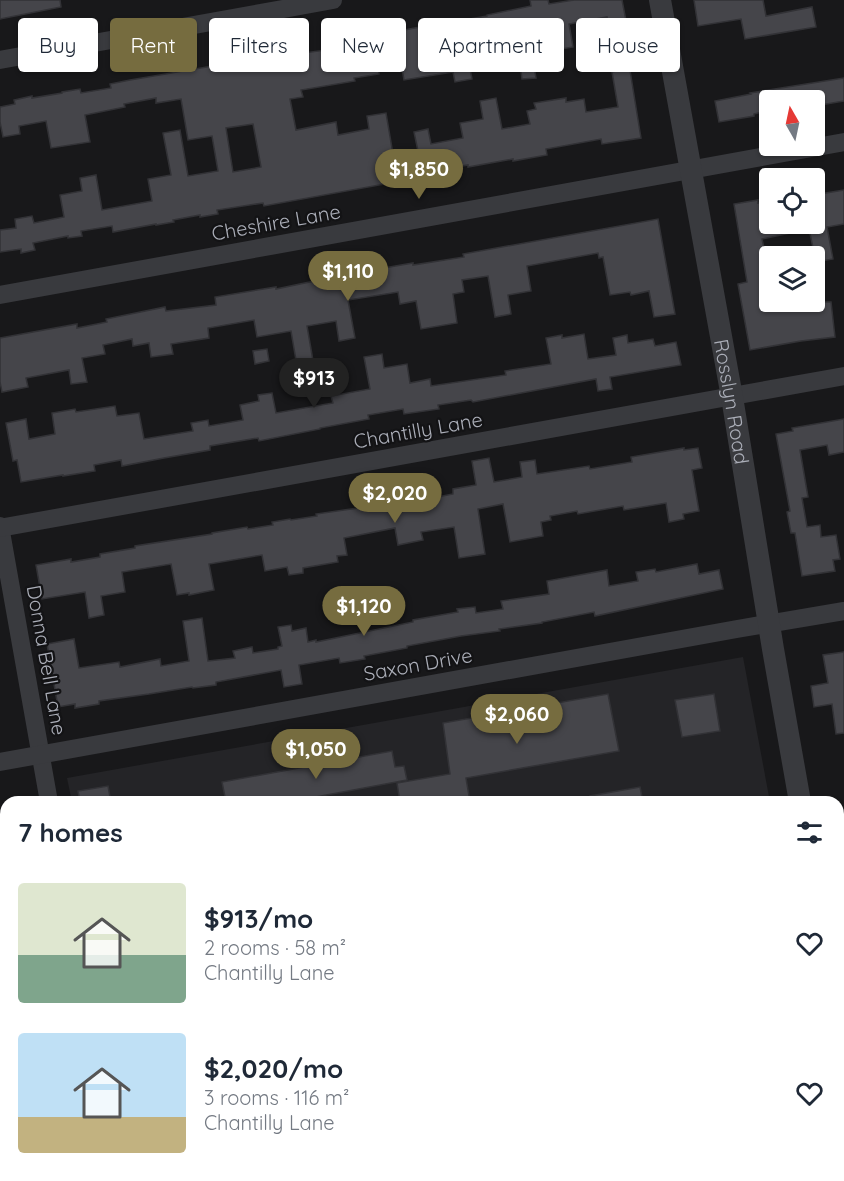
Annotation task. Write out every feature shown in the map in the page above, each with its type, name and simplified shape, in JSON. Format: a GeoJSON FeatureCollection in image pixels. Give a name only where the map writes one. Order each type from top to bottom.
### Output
{"type":"FeatureCollection","features":[{"type":"Feature","properties":{"kind":"street"},"geometry":{"type":"LineString","coordinates":[[0,60],[333,0]]}},
{"type":"Feature","properties":{"kind":"street","name":"Rosslyn Road"},"geometry":{"type":"LineString","coordinates":[[660,0],[732,397],[768,623],[799,796]]}},
{"type":"Feature","properties":{"kind":"street","name":"Cheshire Lane"},"geometry":{"type":"LineString","coordinates":[[0,295],[844,142]]}},
{"type":"Feature","properties":{"kind":"street","name":"Chantilly Lane"},"geometry":{"type":"LineString","coordinates":[[0,527],[844,376]]}},
{"type":"Feature","properties":{"kind":"street","name":"Donna Bell Lane"},"geometry":{"type":"LineString","coordinates":[[0,527],[48,796]]}},
{"type":"Feature","properties":{"kind":"street","name":"Saxon Drive"},"geometry":{"type":"LineString","coordinates":[[0,762],[844,611]]}},
{"type":"Feature","properties":{"kind":"shaded area"},"geometry":{"type":"Polygon","coordinates":[[[743,657],[769,796],[71,796],[67,778],[743,657]]]}},
{"type":"Feature","properties":{"kind":"building"},"geometry":{"type":"Polygon","coordinates":[[[0,0],[60,0],[61,7],[0,19],[0,0]]]}},
{"type":"Feature","properties":{"kind":"building"},"geometry":{"type":"Polygon","coordinates":[[[530,0],[548,0],[549,4],[574,0],[622,0],[625,18],[576,18],[576,23],[569,24],[573,47],[564,49],[564,18],[476,18],[531,6],[530,0]]]}},
{"type":"Feature","properties":{"kind":"building"},"geometry":{"type":"Polygon","coordinates":[[[694,0],[763,0],[766,16],[812,7],[816,27],[745,39],[741,19],[698,26],[694,0]]]}},
{"type":"Feature","properties":{"kind":"building"},"geometry":{"type":"Polygon","coordinates":[[[418,27],[418,72],[453,72],[404,80],[406,30],[418,27]]]}},
{"type":"Feature","properties":{"kind":"building"},"geometry":{"type":"Polygon","coordinates":[[[321,51],[321,72],[379,72],[379,74],[354,78],[355,81],[301,90],[303,97],[290,99],[296,130],[336,122],[338,135],[369,129],[367,116],[386,113],[394,160],[419,156],[414,132],[428,129],[431,144],[463,138],[460,123],[483,119],[480,101],[496,98],[502,129],[530,124],[527,111],[536,109],[534,103],[566,98],[566,102],[584,99],[586,112],[618,107],[612,72],[630,72],[641,138],[602,144],[601,139],[546,149],[547,155],[417,174],[418,178],[264,206],[263,203],[217,210],[218,214],[200,217],[200,215],[156,225],[113,232],[112,226],[81,231],[82,236],[68,238],[68,236],[33,243],[35,250],[21,253],[21,249],[0,252],[0,230],[16,228],[15,219],[32,216],[34,223],[64,217],[60,195],[82,191],[80,178],[96,175],[102,210],[152,201],[148,179],[171,175],[163,133],[180,130],[188,176],[218,171],[212,136],[188,140],[181,99],[156,103],[156,98],[85,115],[90,142],[51,148],[46,121],[19,126],[20,134],[3,137],[0,107],[15,104],[14,100],[32,96],[32,98],[80,89],[81,93],[111,88],[110,84],[177,72],[197,72],[197,69],[209,67],[209,72],[309,72],[309,52],[321,51]],[[253,124],[226,128],[233,172],[261,167],[253,124]]]}},
{"type":"Feature","properties":{"kind":"building"},"geometry":{"type":"Polygon","coordinates":[[[453,72],[471,72],[472,79],[455,82],[453,72]]]}},
{"type":"Feature","properties":{"kind":"building"},"geometry":{"type":"Polygon","coordinates":[[[521,72],[535,72],[536,78],[522,79],[521,72]]]}},
{"type":"Feature","properties":{"kind":"building"},"geometry":{"type":"Polygon","coordinates":[[[844,78],[844,101],[825,104],[825,90],[769,90],[844,78]]]}},
{"type":"Feature","properties":{"kind":"building"},"geometry":{"type":"Polygon","coordinates":[[[759,92],[759,113],[754,116],[719,122],[715,101],[759,92]]]}},
{"type":"Feature","properties":{"kind":"building"},"geometry":{"type":"Polygon","coordinates":[[[844,190],[844,224],[827,227],[833,259],[825,260],[825,246],[813,246],[810,234],[825,234],[825,193],[844,190]]]}},
{"type":"Feature","properties":{"kind":"building"},"geometry":{"type":"Polygon","coordinates":[[[758,200],[759,234],[786,234],[762,239],[764,246],[759,246],[759,312],[825,312],[825,302],[831,302],[835,337],[750,350],[738,284],[747,282],[734,204],[758,200]]]}},
{"type":"Feature","properties":{"kind":"building"},"geometry":{"type":"Polygon","coordinates":[[[658,219],[675,314],[654,317],[649,291],[631,295],[630,292],[610,295],[603,257],[599,258],[598,253],[527,266],[531,291],[508,295],[511,314],[495,317],[488,276],[462,280],[464,292],[453,294],[457,323],[421,329],[416,301],[400,304],[398,292],[348,300],[355,338],[339,341],[336,321],[307,326],[316,378],[296,382],[293,367],[297,366],[291,331],[257,337],[254,320],[208,328],[209,338],[171,344],[173,354],[151,357],[149,343],[133,346],[132,339],[103,345],[105,354],[82,358],[87,382],[71,384],[69,370],[26,378],[28,387],[2,392],[0,338],[77,324],[77,328],[107,322],[106,319],[165,307],[166,311],[216,305],[215,297],[373,273],[372,270],[413,263],[413,265],[464,257],[463,254],[658,219]]]}},
{"type":"Feature","properties":{"kind":"building"},"geometry":{"type":"Polygon","coordinates":[[[584,334],[588,359],[616,355],[613,338],[627,335],[628,343],[653,339],[655,346],[676,342],[681,365],[610,377],[612,389],[598,391],[596,379],[473,402],[471,400],[438,405],[439,409],[404,414],[403,409],[368,415],[369,419],[320,429],[259,441],[258,438],[210,446],[210,450],[122,466],[121,460],[94,465],[95,471],[63,476],[21,482],[17,460],[13,461],[6,423],[26,419],[29,439],[55,434],[52,413],[115,406],[117,416],[139,413],[144,439],[193,431],[191,423],[208,420],[209,426],[243,420],[240,405],[259,401],[258,395],[272,393],[276,413],[333,403],[331,396],[370,389],[364,357],[382,354],[384,368],[407,364],[410,383],[430,379],[431,386],[506,375],[505,371],[551,364],[546,338],[584,334]]]}},
{"type":"Feature","properties":{"kind":"building"},"geometry":{"type":"Polygon","coordinates":[[[267,349],[269,361],[255,364],[253,351],[267,349]]]}},
{"type":"Feature","properties":{"kind":"building"},"geometry":{"type":"Polygon","coordinates":[[[844,419],[844,452],[829,455],[827,445],[800,450],[808,497],[802,498],[807,527],[820,525],[821,537],[836,535],[840,559],[833,560],[835,571],[802,576],[795,533],[791,533],[787,512],[790,511],[776,434],[793,431],[792,428],[844,419]]]}},
{"type":"Feature","properties":{"kind":"building"},"geometry":{"type":"Polygon","coordinates":[[[684,448],[684,450],[698,448],[702,468],[692,470],[699,511],[683,514],[684,519],[669,522],[666,503],[624,510],[623,506],[578,514],[577,511],[550,516],[551,520],[541,522],[543,536],[510,542],[503,504],[478,509],[485,554],[459,558],[454,527],[421,532],[423,540],[398,545],[395,528],[344,538],[347,555],[337,556],[338,562],[303,568],[303,573],[289,575],[287,567],[265,571],[262,555],[209,564],[214,590],[189,595],[189,593],[177,595],[171,564],[122,572],[125,592],[101,596],[104,615],[89,618],[85,592],[42,599],[36,565],[100,557],[100,554],[135,548],[135,546],[247,527],[248,529],[273,525],[272,522],[317,516],[316,514],[426,494],[427,499],[453,494],[453,489],[476,485],[472,461],[489,458],[494,482],[522,477],[520,462],[535,460],[537,474],[632,462],[631,457],[684,448]]]}},
{"type":"Feature","properties":{"kind":"building"},"geometry":{"type":"Polygon","coordinates":[[[697,564],[699,574],[719,570],[723,589],[595,616],[594,612],[499,629],[500,631],[407,646],[407,648],[364,656],[365,659],[340,663],[339,658],[299,665],[302,684],[284,687],[281,670],[216,682],[216,685],[99,701],[99,704],[75,708],[75,704],[58,707],[47,644],[74,639],[79,668],[119,662],[120,667],[160,659],[161,666],[189,661],[183,621],[202,618],[208,661],[235,658],[233,651],[252,647],[253,653],[278,649],[282,646],[278,627],[291,625],[292,631],[306,628],[308,642],[316,640],[316,642],[458,612],[457,609],[475,607],[476,613],[503,609],[501,601],[549,594],[547,581],[607,570],[609,586],[638,581],[636,572],[655,569],[656,572],[697,564]]]}},
{"type":"Feature","properties":{"kind":"building"},"geometry":{"type":"Polygon","coordinates":[[[844,652],[844,733],[836,734],[832,704],[814,707],[811,686],[828,683],[823,655],[844,652]]]}},
{"type":"Feature","properties":{"kind":"building"},"geometry":{"type":"Polygon","coordinates":[[[608,694],[619,751],[466,778],[469,796],[399,796],[397,783],[450,774],[443,723],[608,694]]]}},
{"type":"Feature","properties":{"kind":"building"},"geometry":{"type":"Polygon","coordinates":[[[714,694],[720,731],[682,737],[675,700],[714,694]]]}},
{"type":"Feature","properties":{"kind":"building"},"geometry":{"type":"Polygon","coordinates":[[[392,751],[395,767],[404,766],[407,780],[321,796],[225,796],[222,782],[392,751]]]}},
{"type":"Feature","properties":{"kind":"building"},"geometry":{"type":"Polygon","coordinates":[[[108,786],[110,796],[79,796],[78,791],[108,786]]]}},
{"type":"Feature","properties":{"kind":"building"},"geometry":{"type":"Polygon","coordinates":[[[640,787],[642,796],[590,796],[640,787]]]}}]}
